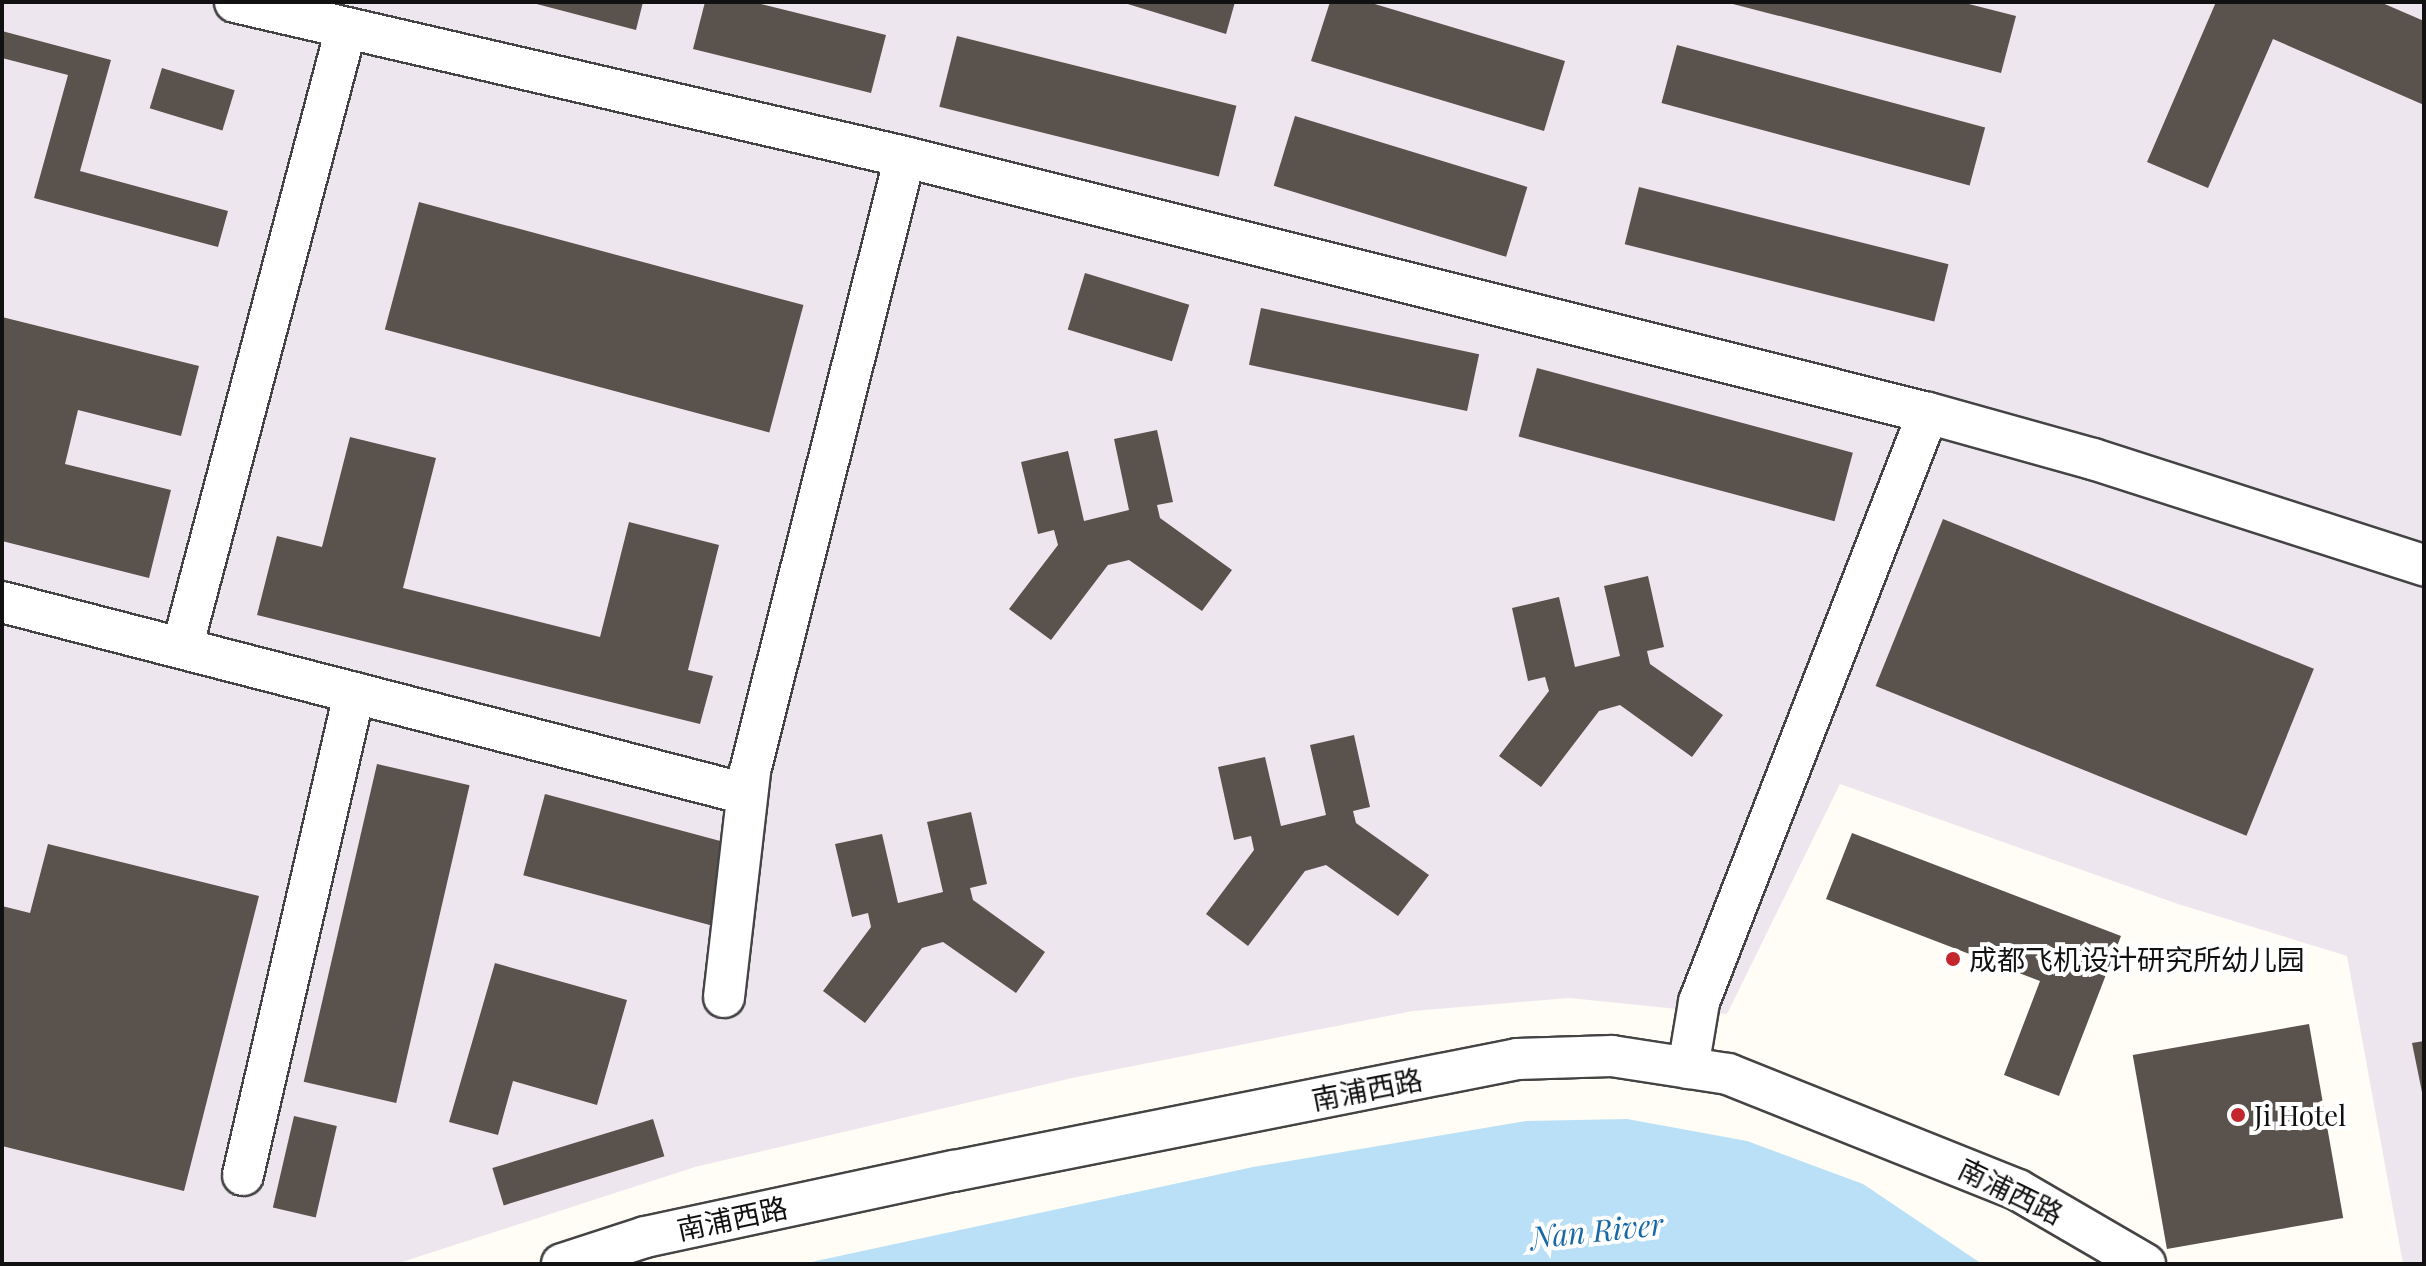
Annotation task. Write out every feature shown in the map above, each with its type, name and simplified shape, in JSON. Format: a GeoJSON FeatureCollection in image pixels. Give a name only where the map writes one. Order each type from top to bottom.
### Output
{"type":"FeatureCollection","features":[{"type":"Feature","properties":{"kind":"street"},"geometry":{"type":"LineString","coordinates":[[235,2],[905,157],[1928,413],[2093,459],[2424,565]]}},
{"type":"Feature","properties":{"kind":"street"},"geometry":{"type":"LineString","coordinates":[[182,648],[346,29]]}},
{"type":"Feature","properties":{"kind":"street"},"geometry":{"type":"LineString","coordinates":[[724,997],[746,794],[905,157]]}},
{"type":"Feature","properties":{"kind":"street"},"geometry":{"type":"LineString","coordinates":[[1688,1068],[1699,1002],[1928,413]]}},
{"type":"Feature","properties":{"kind":"street"},"geometry":{"type":"LineString","coordinates":[[2,602],[746,794]]}},
{"type":"Feature","properties":{"kind":"street"},"geometry":{"type":"LineString","coordinates":[[243,1175],[354,693]]}},
{"type":"Feature","properties":{"kind":"street","name":"南浦西路"},"geometry":{"type":"LineString","coordinates":[[562,1264],[645,1237],[1517,1059],[1612,1056],[1728,1074],[2018,1190],[2145,1264]]}},
{"type":"Feature","properties":{"kind":"shaded area"},"geometry":{"type":"Polygon","coordinates":[[[2,2],[2424,2],[2424,1264],[2403,1264],[2347,956],[2178,904],[1840,784],[1727,1014],[1569,998],[1413,1011],[1072,1078],[695,1167],[396,1264],[2,1264],[2,2]]]}},
{"type":"Feature","properties":{"kind":"water","name":"Nan River"},"geometry":{"type":"Polygon","coordinates":[[[1627,1119],[1747,1141],[1863,1184],[1982,1264],[802,1264],[1253,1167],[1526,1121],[1627,1119]]]}},
{"type":"Feature","properties":{"kind":"building"},"geometry":{"type":"Polygon","coordinates":[[[529,2],[643,2],[636,30],[529,2]]]}},
{"type":"Feature","properties":{"kind":"building"},"geometry":{"type":"Polygon","coordinates":[[[705,2],[753,2],[886,35],[871,93],[693,49],[705,2]]]}},
{"type":"Feature","properties":{"kind":"building"},"geometry":{"type":"Polygon","coordinates":[[[1121,2],[1235,2],[1226,34],[1121,2]]]}},
{"type":"Feature","properties":{"kind":"building"},"geometry":{"type":"Polygon","coordinates":[[[1330,2],[1368,2],[1565,61],[1544,131],[1311,61],[1330,2]]]}},
{"type":"Feature","properties":{"kind":"building"},"geometry":{"type":"Polygon","coordinates":[[[1961,2],[2016,16],[2001,73],[1729,3],[1961,2]]]}},
{"type":"Feature","properties":{"kind":"building"},"geometry":{"type":"Polygon","coordinates":[[[2216,2],[2380,2],[2424,21],[2424,105],[2273,39],[2208,188],[2147,162],[2216,2]]]}},
{"type":"Feature","properties":{"kind":"building"},"geometry":{"type":"Polygon","coordinates":[[[2,31],[111,60],[80,171],[228,211],[218,247],[34,198],[68,75],[2,58],[2,31]]]}},
{"type":"Feature","properties":{"kind":"building"},"geometry":{"type":"Polygon","coordinates":[[[957,36],[1236,106],[1219,177],[939,107],[957,36]]]}},
{"type":"Feature","properties":{"kind":"building"},"geometry":{"type":"Polygon","coordinates":[[[1677,45],[1985,128],[1970,186],[1661,103],[1677,45]]]}},
{"type":"Feature","properties":{"kind":"building"},"geometry":{"type":"Polygon","coordinates":[[[162,68],[235,90],[222,130],[150,108],[162,68]]]}},
{"type":"Feature","properties":{"kind":"building"},"geometry":{"type":"Polygon","coordinates":[[[1295,116],[1527,187],[1506,257],[1274,186],[1295,116]]]}},
{"type":"Feature","properties":{"kind":"building"},"geometry":{"type":"Polygon","coordinates":[[[1639,187],[1949,264],[1934,321],[1625,244],[1639,187]]]}},
{"type":"Feature","properties":{"kind":"building"},"geometry":{"type":"Polygon","coordinates":[[[419,202],[803,305],[769,433],[385,330],[419,202]]]}},
{"type":"Feature","properties":{"kind":"building"},"geometry":{"type":"Polygon","coordinates":[[[1085,273],[1189,305],[1172,361],[1068,329],[1085,273]]]}},
{"type":"Feature","properties":{"kind":"building"},"geometry":{"type":"Polygon","coordinates":[[[1261,308],[1479,354],[1467,411],[1249,365],[1261,308]]]}},
{"type":"Feature","properties":{"kind":"building"},"geometry":{"type":"Polygon","coordinates":[[[2,317],[199,366],[181,436],[78,410],[65,464],[171,490],[149,578],[2,541],[2,317]]]}},
{"type":"Feature","properties":{"kind":"building"},"geometry":{"type":"Polygon","coordinates":[[[1537,368],[1853,453],[1834,521],[1519,437],[1537,368]]]}},
{"type":"Feature","properties":{"kind":"building"},"geometry":{"type":"Polygon","coordinates":[[[1157,430],[1173,502],[1157,505],[1160,518],[1232,570],[1202,611],[1129,560],[1108,565],[1051,640],[1009,609],[1058,545],[1054,530],[1038,534],[1021,462],[1068,451],[1084,521],[1129,510],[1114,439],[1157,430]]]}},
{"type":"Feature","properties":{"kind":"building"},"geometry":{"type":"Polygon","coordinates":[[[350,437],[436,458],[403,588],[600,637],[629,522],[719,545],[688,670],[713,676],[700,724],[257,615],[277,536],[322,547],[350,437]]]}},
{"type":"Feature","properties":{"kind":"building"},"geometry":{"type":"Polygon","coordinates":[[[1943,519],[2314,669],[2246,836],[1876,686],[1943,519]]]}},
{"type":"Feature","properties":{"kind":"building"},"geometry":{"type":"Polygon","coordinates":[[[1648,576],[1664,647],[1647,651],[1650,664],[1723,715],[1692,757],[1620,705],[1599,711],[1541,787],[1499,756],[1549,691],[1545,677],[1528,681],[1512,608],[1559,597],[1575,667],[1620,656],[1604,586],[1648,576]]]}},
{"type":"Feature","properties":{"kind":"building"},"geometry":{"type":"Polygon","coordinates":[[[1354,735],[1370,807],[1353,811],[1356,823],[1429,875],[1398,916],[1326,865],[1305,871],[1248,946],[1206,914],[1254,850],[1251,836],[1234,840],[1218,767],[1265,757],[1281,826],[1326,815],[1310,745],[1354,735]]]}},
{"type":"Feature","properties":{"kind":"building"},"geometry":{"type":"Polygon","coordinates":[[[377,764],[470,785],[396,1103],[304,1082],[377,764]]]}},
{"type":"Feature","properties":{"kind":"building"},"geometry":{"type":"Polygon","coordinates":[[[545,794],[733,844],[712,926],[523,875],[545,794]]]}},
{"type":"Feature","properties":{"kind":"building"},"geometry":{"type":"Polygon","coordinates":[[[971,812],[987,884],[970,888],[973,900],[1045,952],[1016,993],[943,942],[922,948],[865,1023],[823,991],[871,927],[868,913],[852,917],[835,844],[882,834],[898,903],[943,892],[927,822],[971,812]]]}},
{"type":"Feature","properties":{"kind":"building"},"geometry":{"type":"Polygon","coordinates":[[[1852,833],[2121,936],[2059,1096],[2004,1075],[2040,981],[1826,899],[1852,833]]]}},
{"type":"Feature","properties":{"kind":"building"},"geometry":{"type":"Polygon","coordinates":[[[48,844],[259,896],[184,1191],[2,1146],[2,906],[30,913],[48,844]]]}},
{"type":"Feature","properties":{"kind":"building"},"geometry":{"type":"Polygon","coordinates":[[[495,963],[627,1000],[597,1105],[513,1081],[498,1135],[449,1122],[495,963]]]}},
{"type":"Feature","properties":{"kind":"building"},"geometry":{"type":"Polygon","coordinates":[[[2309,1024],[2343,1218],[2167,1249],[2133,1055],[2309,1024]]]}},
{"type":"Feature","properties":{"kind":"building"},"geometry":{"type":"Polygon","coordinates":[[[2424,1041],[2424,1096],[2423,1097],[2412,1043],[2424,1041]]]}},
{"type":"Feature","properties":{"kind":"building"},"geometry":{"type":"Polygon","coordinates":[[[294,1116],[337,1126],[316,1217],[273,1208],[294,1116]]]}},
{"type":"Feature","properties":{"kind":"building"},"geometry":{"type":"Polygon","coordinates":[[[653,1119],[664,1156],[504,1205],[492,1168],[653,1119]]]}},
{"type":"Feature","properties":{"kind":"place","name":"成都飞机设计研究所幼儿园"},"geometry":{"type":"Point","coordinates":[1953,959]}},
{"type":"Feature","properties":{"kind":"place","name":"Ji Hotel"},"geometry":{"type":"Point","coordinates":[2238,1115]}}]}
